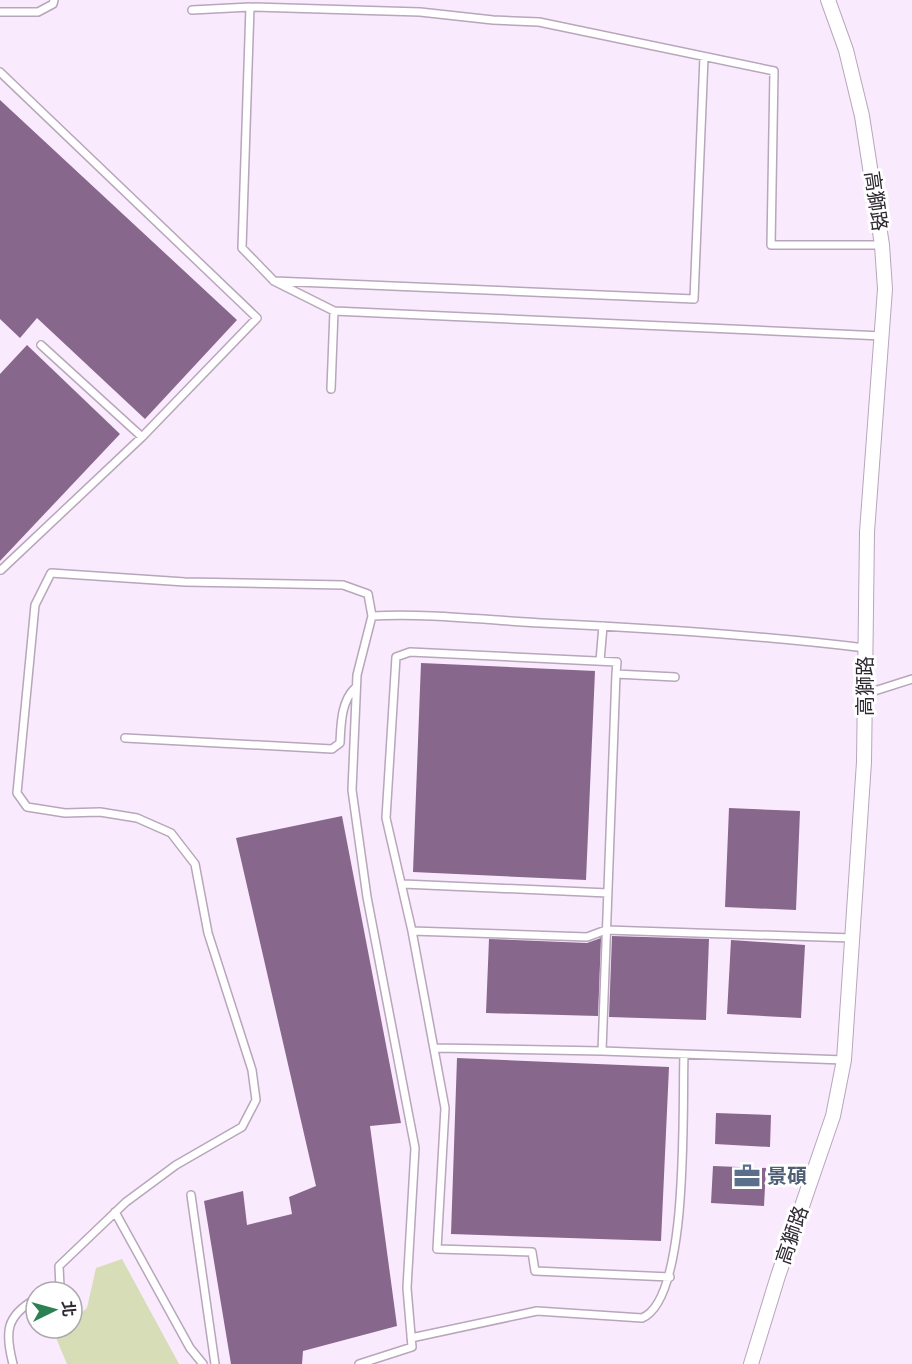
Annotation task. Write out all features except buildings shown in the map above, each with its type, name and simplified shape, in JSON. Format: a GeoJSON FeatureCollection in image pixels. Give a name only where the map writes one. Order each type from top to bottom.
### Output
{"type":"FeatureCollection","features":[{"type":"Feature","properties":{"kind":"street","name":"高獅路"},"geometry":{"type":"LineString","coordinates":[[751,1364],[778,1276],[833,1116],[844,1060],[864,762],[867,532],[885,289],[882,245],[862,116],[846,50],[828,0]]}},
{"type":"Feature","properties":{"kind":"lane"},"geometry":{"type":"LineString","coordinates":[[0,12],[38,12],[53,4],[54,0]]}},
{"type":"Feature","properties":{"kind":"lane"},"geometry":{"type":"LineString","coordinates":[[192,10],[250,7],[420,12],[493,20],[539,22],[774,71],[771,245],[882,245]]}},
{"type":"Feature","properties":{"kind":"lane"},"geometry":{"type":"LineString","coordinates":[[250,7],[242,248],[274,281],[334,311],[882,336]]}},
{"type":"Feature","properties":{"kind":"lane"},"geometry":{"type":"LineString","coordinates":[[274,281],[694,299],[704,57]]}},
{"type":"Feature","properties":{"kind":"lane"},"geometry":{"type":"LineString","coordinates":[[0,72],[257,318],[142,437],[1,570]]}},
{"type":"Feature","properties":{"kind":"lane"},"geometry":{"type":"LineString","coordinates":[[331,389],[334,311]]}},
{"type":"Feature","properties":{"kind":"lane"},"geometry":{"type":"LineString","coordinates":[[41,345],[142,437]]}},
{"type":"Feature","properties":{"kind":"lane"},"geometry":{"type":"LineString","coordinates":[[60,1280],[59,1266],[115,1212],[176,1165],[242,1127],[256,1100],[252,1070],[208,933],[195,864],[171,833],[136,818],[100,812],[65,813],[27,807],[17,793],[35,605],[51,573],[184,582],[343,585],[368,594],[372,615],[357,675],[352,790],[367,897],[415,1148],[406,1288],[412,1347],[359,1364]]}},
{"type":"Feature","properties":{"kind":"lane"},"geometry":{"type":"LineString","coordinates":[[372,615],[411,614],[603,626],[796,640],[865,648]]}},
{"type":"Feature","properties":{"kind":"lane"},"geometry":{"type":"LineString","coordinates":[[600,661],[603,626]]}},
{"type":"Feature","properties":{"kind":"lane"},"geometry":{"type":"LineString","coordinates":[[602,1051],[617,662],[410,652],[396,657],[386,818],[403,884],[445,1108],[437,1249],[532,1252],[535,1271],[670,1276]]}},
{"type":"Feature","properties":{"kind":"lane"},"geometry":{"type":"LineString","coordinates":[[616,674],[675,677]]}},
{"type":"Feature","properties":{"kind":"lane"},"geometry":{"type":"LineString","coordinates":[[865,694],[912,679]]}},
{"type":"Feature","properties":{"kind":"lane"},"geometry":{"type":"LineString","coordinates":[[125,738],[332,749],[340,743],[341,722],[347,695],[356,687]]}},
{"type":"Feature","properties":{"kind":"lane"},"geometry":{"type":"LineString","coordinates":[[403,884],[608,893]]}},
{"type":"Feature","properties":{"kind":"lane"},"geometry":{"type":"LineString","coordinates":[[412,931],[587,937],[606,930],[852,938]]}},
{"type":"Feature","properties":{"kind":"lane"},"geometry":{"type":"LineString","coordinates":[[434,1048],[602,1051],[844,1060]]}},
{"type":"Feature","properties":{"kind":"lane"},"geometry":{"type":"LineString","coordinates":[[411,1338],[537,1311],[642,1318],[657,1306],[670,1276],[678,1240],[684,1055]]}},
{"type":"Feature","properties":{"kind":"lane"},"geometry":{"type":"LineString","coordinates":[[191,1195],[215,1364]]}},
{"type":"Feature","properties":{"kind":"lane"},"geometry":{"type":"LineString","coordinates":[[115,1212],[190,1348],[203,1364]]}},
{"type":"Feature","properties":{"kind":"lane"},"geometry":{"type":"LineString","coordinates":[[13,1364],[7,1339],[13,1317],[24,1308]]}},
{"type":"Feature","properties":{"kind":"green space"},"geometry":{"type":"Polygon","coordinates":[[[122,1259],[179,1364],[67,1364],[57,1340],[84,1340],[84,1310],[87,1308],[96,1268],[122,1259]]]}},
{"type":"Feature","properties":{"kind":"place","name":"景碩"},"geometry":{"type":"Point","coordinates":[747,1176]}}]}
